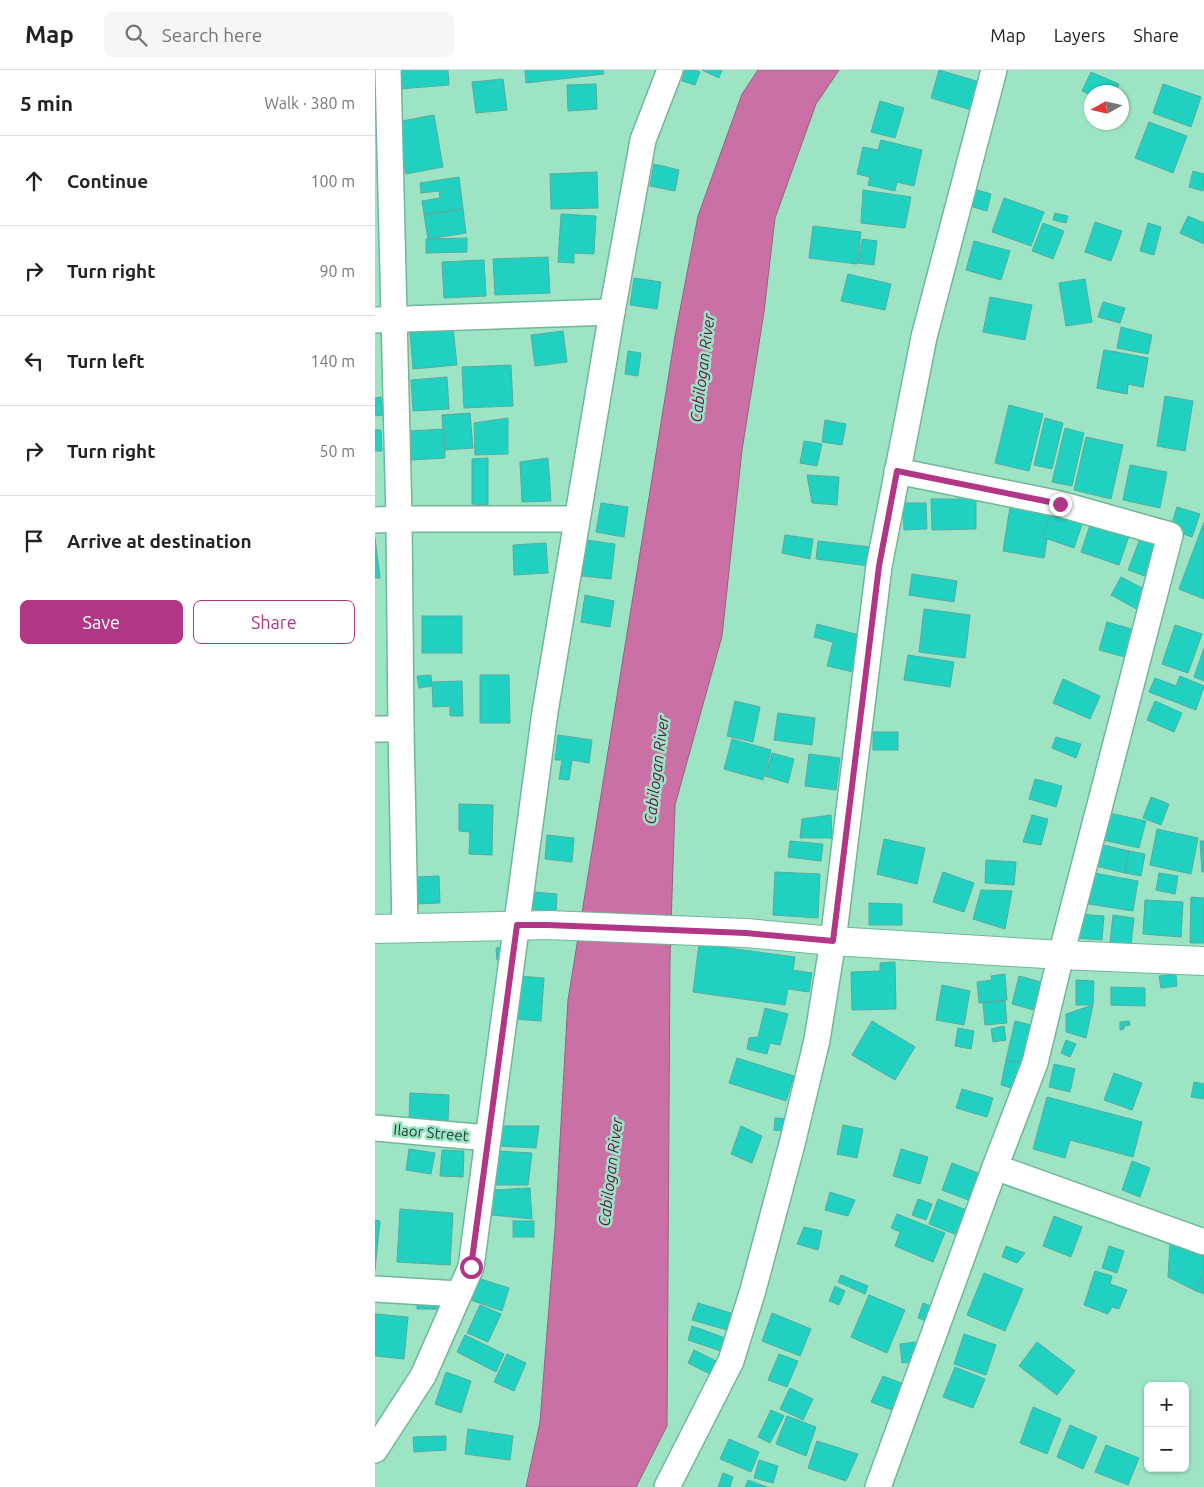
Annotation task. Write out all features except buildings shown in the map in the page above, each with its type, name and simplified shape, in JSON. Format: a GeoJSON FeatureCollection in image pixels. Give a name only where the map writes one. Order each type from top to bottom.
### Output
{"type":"FeatureCollection","features":[{"type":"Feature","properties":{"kind":"street"},"geometry":{"type":"LineString","coordinates":[[388,70],[383,103],[387,519],[401,728],[405,927]]}},
{"type":"Feature","properties":{"kind":"street"},"geometry":{"type":"LineString","coordinates":[[375,1450],[423,1376],[471,1267],[545,712],[612,312],[643,140],[669,70]]}},
{"type":"Feature","properties":{"kind":"street"},"geometry":{"type":"LineString","coordinates":[[667,1487],[731,1361],[753,1290],[792,1144],[817,1040],[833,941],[879,566],[924,337],[994,70]]}},
{"type":"Feature","properties":{"kind":"street"},"geometry":{"type":"LineString","coordinates":[[385,320],[612,312]]}},
{"type":"Feature","properties":{"kind":"street"},"geometry":{"type":"LineString","coordinates":[[878,1487],[1035,1063],[1061,955],[1170,535],[1060,504],[897,471]]}},
{"type":"Feature","properties":{"kind":"street"},"geometry":{"type":"LineString","coordinates":[[387,519],[577,519]]}},
{"type":"Feature","properties":{"kind":"street"},"geometry":{"type":"LineString","coordinates":[[375,729],[401,728]]}},
{"type":"Feature","properties":{"kind":"street"},"geometry":{"type":"LineString","coordinates":[[375,929],[548,925],[746,933],[833,941],[1061,955],[1204,961]]}},
{"type":"Feature","properties":{"kind":"street","name":"Ilaor Street"},"geometry":{"type":"LineString","coordinates":[[375,1128],[488,1138]]}},
{"type":"Feature","properties":{"kind":"street"},"geometry":{"type":"LineString","coordinates":[[995,1167],[1204,1242]]}},
{"type":"Feature","properties":{"kind":"street"},"geometry":{"type":"LineString","coordinates":[[375,1289],[459,1294]]}},
{"type":"Feature","properties":{"kind":"water","name":"Cabilogan River"},"geometry":{"type":"Polygon","coordinates":[[[758,70],[839,70],[816,104],[775,218],[764,312],[742,450],[722,636],[675,805],[670,956],[667,1426],[636,1487],[526,1487],[540,1422],[555,1230],[568,1000],[675,336],[698,216],[742,94],[758,70]]]}},
{"type":"Feature","properties":{"kind":"route"},"geometry":{"type":"LineString","coordinates":[[471,1267],[517,925],[746,933],[833,941],[879,566],[897,471],[1060,504]]}}]}
